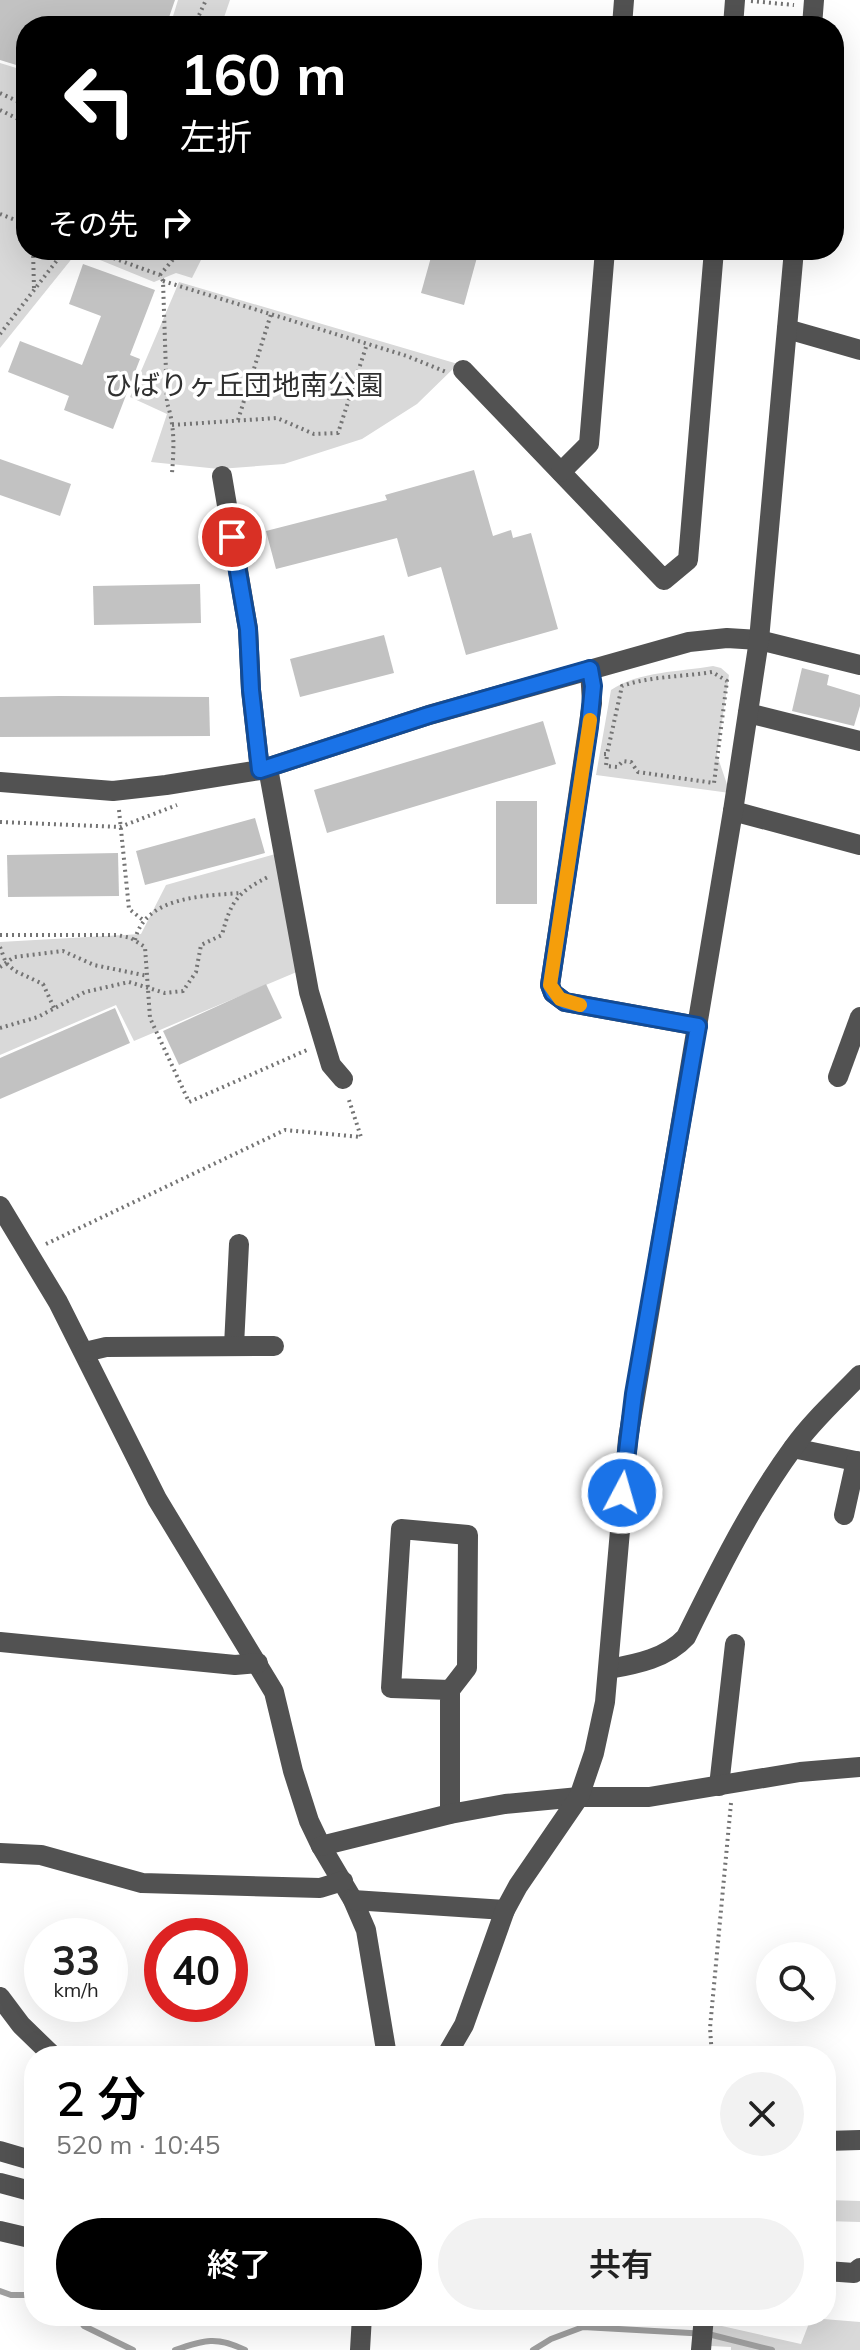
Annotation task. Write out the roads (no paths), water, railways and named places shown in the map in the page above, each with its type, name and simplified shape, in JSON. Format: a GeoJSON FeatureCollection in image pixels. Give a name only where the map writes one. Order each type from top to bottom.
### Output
{"type":"FeatureCollection","features":[{"type":"Feature","properties":{"kind":"street"},"geometry":{"type":"LineString","coordinates":[[561,472],[589,444],[604,260]]}},
{"type":"Feature","properties":{"kind":"street"},"geometry":{"type":"LineString","coordinates":[[460,373],[561,472],[664,580],[688,560],[713,260]]}},
{"type":"Feature","properties":{"kind":"street"},"geometry":{"type":"LineString","coordinates":[[452,2046],[464,2025],[505,1910],[524,1876],[579,1797],[600,1729],[609,1669],[630,1424],[698,1026],[759,640],[771,477],[793,260]]}},
{"type":"Feature","properties":{"kind":"street"},"geometry":{"type":"LineString","coordinates":[[787,329],[860,350]]}},
{"type":"Feature","properties":{"kind":"street"},"geometry":{"type":"LineString","coordinates":[[222,476],[248,629],[251,690],[264,769],[309,992],[331,1065],[343,1079]]}},
{"type":"Feature","properties":{"kind":"street"},"geometry":{"type":"LineString","coordinates":[[0,782],[113,791],[264,769],[429,715],[689,642],[727,638],[759,640],[860,665]]}},
{"type":"Feature","properties":{"kind":"street"},"geometry":{"type":"LineString","coordinates":[[590,669],[592,703],[586,751],[550,985],[553,993],[565,1002],[698,1026]]}},
{"type":"Feature","properties":{"kind":"street"},"geometry":{"type":"LineString","coordinates":[[748,713],[860,741]]}},
{"type":"Feature","properties":{"kind":"street"},"geometry":{"type":"LineString","coordinates":[[733,811],[860,845]]}},
{"type":"Feature","properties":{"kind":"street"},"geometry":{"type":"LineString","coordinates":[[838,1077],[858,1029]]}},
{"type":"Feature","properties":{"kind":"street"},"geometry":{"type":"LineString","coordinates":[[0,1206],[85,1352],[163,1510],[274,1692],[293,1771],[321,1846],[343,1881],[366,1930],[385,2046]]}},
{"type":"Feature","properties":{"kind":"street"},"geometry":{"type":"LineString","coordinates":[[234,1346],[239,1244]]}},
{"type":"Feature","properties":{"kind":"street"},"geometry":{"type":"LineString","coordinates":[[85,1352],[106,1347],[274,1346]]}},
{"type":"Feature","properties":{"kind":"street"},"geometry":{"type":"LineString","coordinates":[[609,1669],[674,1650],[686,1637],[746,1520],[793,1448],[860,1375]]}},
{"type":"Feature","properties":{"kind":"street"},"geometry":{"type":"LineString","coordinates":[[793,1448],[858,1461],[844,1515]]}},
{"type":"Feature","properties":{"kind":"street"},"geometry":{"type":"LineString","coordinates":[[450,1690],[391,1688],[401,1529],[468,1535],[467,1668],[450,1690],[450,1814]]}},
{"type":"Feature","properties":{"kind":"street"},"geometry":{"type":"LineString","coordinates":[[0,1642],[235,1665],[258,1663]]}},
{"type":"Feature","properties":{"kind":"street"},"geometry":{"type":"LineString","coordinates":[[726,1784],[735,1644]]}},
{"type":"Feature","properties":{"kind":"street"},"geometry":{"type":"LineString","coordinates":[[321,1846],[450,1814],[505,1804],[579,1797],[649,1797],[800,1772],[860,1767]]}},
{"type":"Feature","properties":{"kind":"street"},"geometry":{"type":"LineString","coordinates":[[0,1853],[41,1855],[142,1883],[320,1888],[343,1881]]}},
{"type":"Feature","properties":{"kind":"street"},"geometry":{"type":"LineString","coordinates":[[353,1900],[505,1910]]}},
{"type":"Feature","properties":{"kind":"street"},"geometry":{"type":"LineString","coordinates":[[0,1997],[21,2025],[43,2046]]}},
{"type":"Feature","properties":{"kind":"street"},"geometry":{"type":"LineString","coordinates":[[836,2141],[860,2140]]}},
{"type":"Feature","properties":{"kind":"street"},"geometry":{"type":"LineString","coordinates":[[0,2151],[24,2158]]}},
{"type":"Feature","properties":{"kind":"street"},"geometry":{"type":"LineString","coordinates":[[0,2183],[24,2189]]}},
{"type":"Feature","properties":{"kind":"street"},"geometry":{"type":"LineString","coordinates":[[0,2231],[24,2237]]}},
{"type":"Feature","properties":{"kind":"street"},"geometry":{"type":"LineString","coordinates":[[836,2272],[854,2273],[860,2268]]}},
{"type":"Feature","properties":{"kind":"street"},"geometry":{"type":"LineString","coordinates":[[360,2350],[361,2326]]}},
{"type":"Feature","properties":{"kind":"street"},"geometry":{"type":"LineString","coordinates":[[701,2350],[703,2326]]}},
{"type":"Feature","properties":{"kind":"waterway"},"geometry":{"type":"LineString","coordinates":[[0,2291],[24,2295]]}},
{"type":"Feature","properties":{"kind":"waterway"},"geometry":{"type":"LineString","coordinates":[[84,2326],[133,2350]]}},
{"type":"Feature","properties":{"kind":"waterway"},"geometry":{"type":"LineString","coordinates":[[533,2350],[551,2339],[583,2327],[708,2334],[772,2350]]}},
{"type":"Feature","properties":{"kind":"waterway"},"geometry":{"type":"LineString","coordinates":[[175,2350],[210,2341],[245,2350]]}},
{"type":"Feature","properties":{"kind":"park label","name":"ひばりヶ丘団地南公園"},"geometry":{"type":"Point","coordinates":[244,384]}}]}
